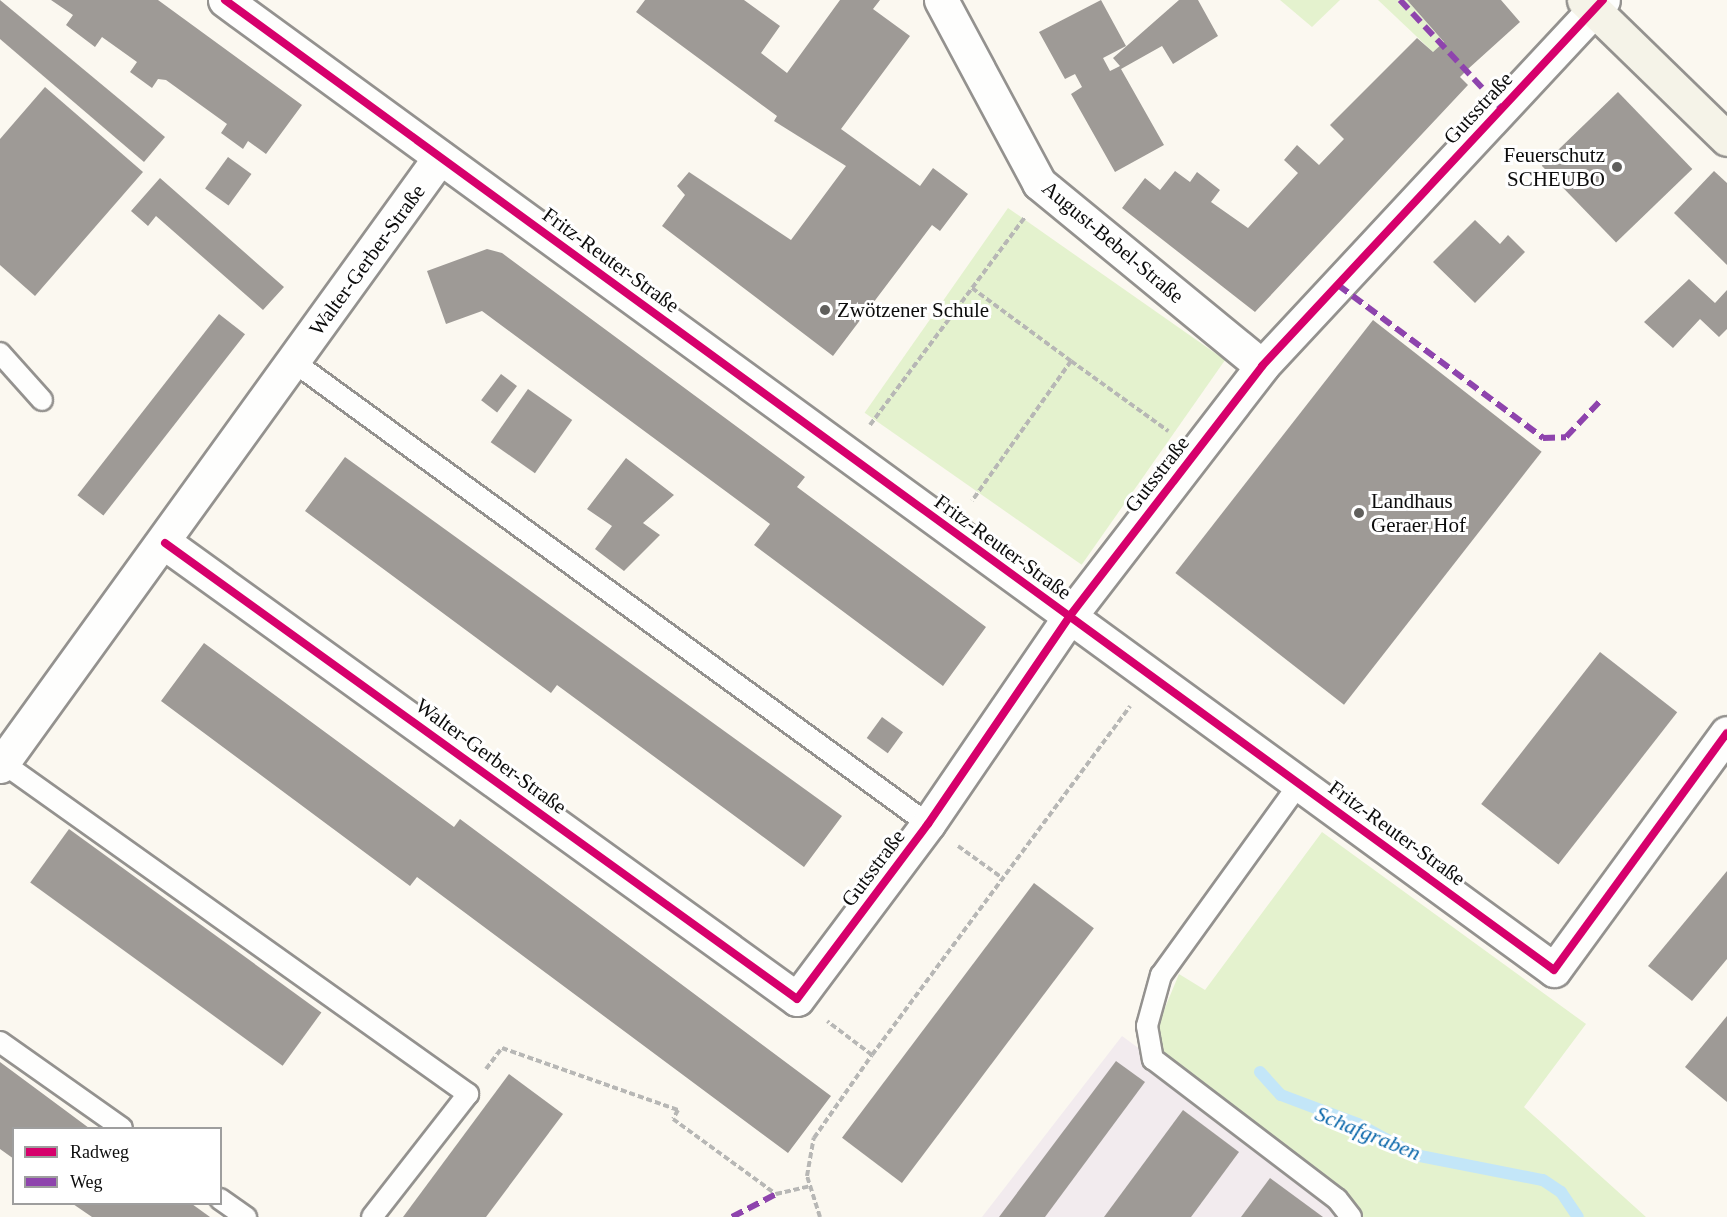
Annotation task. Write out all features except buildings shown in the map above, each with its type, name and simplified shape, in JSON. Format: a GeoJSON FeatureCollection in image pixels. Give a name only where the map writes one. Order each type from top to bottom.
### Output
{"type":"FeatureCollection","features":[{"type":"Feature","properties":{"kind":"main road"},"geometry":{"type":"LineString","coordinates":[[1594,4],[1727,139]]}},
{"type":"Feature","properties":{"kind":"street","name":"Fritz-Reuter-Straße"},"geometry":{"type":"LineString","coordinates":[[225,0],[1554,970],[1727,733]]}},
{"type":"Feature","properties":{"kind":"street","name":"August-Bebel-Straße"},"geometry":{"type":"LineString","coordinates":[[941,0],[1046,188],[1262,366]]}},
{"type":"Feature","properties":{"kind":"street","name":"Gutsstraße"},"geometry":{"type":"LineString","coordinates":[[797,999],[928,824],[1069,617],[1262,366],[1594,4]]}},
{"type":"Feature","properties":{"kind":"street","name":"Walter-Gerber-Straße"},"geometry":{"type":"LineString","coordinates":[[1,765],[165,543],[440,158]]}},
{"type":"Feature","properties":{"kind":"street","name":"Walter-Gerber-Straße"},"geometry":{"type":"LineString","coordinates":[[165,543],[797,999]]}},
{"type":"Feature","properties":{"kind":"lane"},"geometry":{"type":"LineString","coordinates":[[0,353],[42,400]]}},
{"type":"Feature","properties":{"kind":"lane"},"geometry":{"type":"LineString","coordinates":[[294,362],[928,824]]}},
{"type":"Feature","properties":{"kind":"lane","name":"Walter-Gerber-Straße"},"geometry":{"type":"LineString","coordinates":[[1,765],[468,1094]]}},
{"type":"Feature","properties":{"kind":"lane"},"geometry":{"type":"LineString","coordinates":[[1299,784],[1161,975],[1147,1026],[1153,1059],[1337,1199],[1351,1217]]}},
{"type":"Feature","properties":{"kind":"lane"},"geometry":{"type":"LineString","coordinates":[[0,1042],[121,1127]]}},
{"type":"Feature","properties":{"kind":"lane"},"geometry":{"type":"LineString","coordinates":[[372,1217],[468,1094]]}},
{"type":"Feature","properties":{"kind":"lane"},"geometry":{"type":"LineString","coordinates":[[222,1200],[246,1217]]}},
{"type":"Feature","properties":{"kind":"path"},"geometry":{"type":"LineString","coordinates":[[848,455],[1046,188]]}},
{"type":"Feature","properties":{"kind":"path"},"geometry":{"type":"LineString","coordinates":[[972,288],[1196,452]]}},
{"type":"Feature","properties":{"kind":"path"},"geometry":{"type":"LineString","coordinates":[[951,531],[1071,361]]}},
{"type":"Feature","properties":{"kind":"path"},"geometry":{"type":"LineString","coordinates":[[820,1217],[810,1186],[814,1138],[872,1055],[1151,677]]}},
{"type":"Feature","properties":{"kind":"path"},"geometry":{"type":"LineString","coordinates":[[928,824],[1004,879]]}},
{"type":"Feature","properties":{"kind":"path"},"geometry":{"type":"LineString","coordinates":[[797,999],[872,1055]]}},
{"type":"Feature","properties":{"kind":"path"},"geometry":{"type":"LineString","coordinates":[[468,1094],[502,1048],[678,1110],[673,1119],[776,1194],[810,1186]]}},
{"type":"Feature","properties":{"kind":"shaded area"},"geometry":{"type":"Polygon","coordinates":[[[1122,1036],[1359,1210],[1353,1217],[982,1217],[1122,1036]]]}},
{"type":"Feature","properties":{"kind":"green space"},"geometry":{"type":"Polygon","coordinates":[[[1280,0],[1340,0],[1312,27],[1280,0]]]}},
{"type":"Feature","properties":{"kind":"green space"},"geometry":{"type":"Polygon","coordinates":[[[1378,0],[1407,0],[1444,42],[1433,52],[1378,0]]]}},
{"type":"Feature","properties":{"kind":"green space"},"geometry":{"type":"Polygon","coordinates":[[[1008,208],[1225,360],[1082,565],[865,413],[1008,208]]]}},
{"type":"Feature","properties":{"kind":"green space"},"geometry":{"type":"Polygon","coordinates":[[[1322,832],[1586,1024],[1524,1107],[1646,1217],[1353,1217],[1358,1210],[1180,1079],[1162,1053],[1157,1027],[1179,974],[1205,990],[1322,832]]]}},
{"type":"Feature","properties":{"kind":"waterway","name":"Schafgraben"},"geometry":{"type":"LineString","coordinates":[[1260,1072],[1281,1095],[1358,1124],[1415,1155],[1543,1180],[1561,1192],[1578,1217]]}},
{"type":"Feature","properties":{"kind":"marked path"},"geometry":{"type":"LineString","coordinates":[[1400,0],[1502,109]]}},
{"type":"Feature","properties":{"kind":"marked path"},"geometry":{"type":"LineString","coordinates":[[1338,285],[1543,438],[1566,437],[1601,400]]}},
{"type":"Feature","properties":{"kind":"marked path"},"geometry":{"type":"LineString","coordinates":[[732,1217],[776,1194]]}},
{"type":"Feature","properties":{"kind":"cycle path"},"geometry":{"type":"LineString","coordinates":[[225,0],[1554,970],[1727,733]]}},
{"type":"Feature","properties":{"kind":"cycle path"},"geometry":{"type":"LineString","coordinates":[[165,543],[797,999],[928,824],[1069,617],[1262,366],[1603,0]]}},
{"type":"Feature","properties":{"kind":"place","name":"Feuerschutz SCHEUBO"},"geometry":{"type":"Point","coordinates":[1617,167]}},
{"type":"Feature","properties":{"kind":"place","name":"Zwötzener Schule"},"geometry":{"type":"Point","coordinates":[825,310]}},
{"type":"Feature","properties":{"kind":"place","name":"Landhaus Geraer Hof"},"geometry":{"type":"Point","coordinates":[1359,513]}}]}
